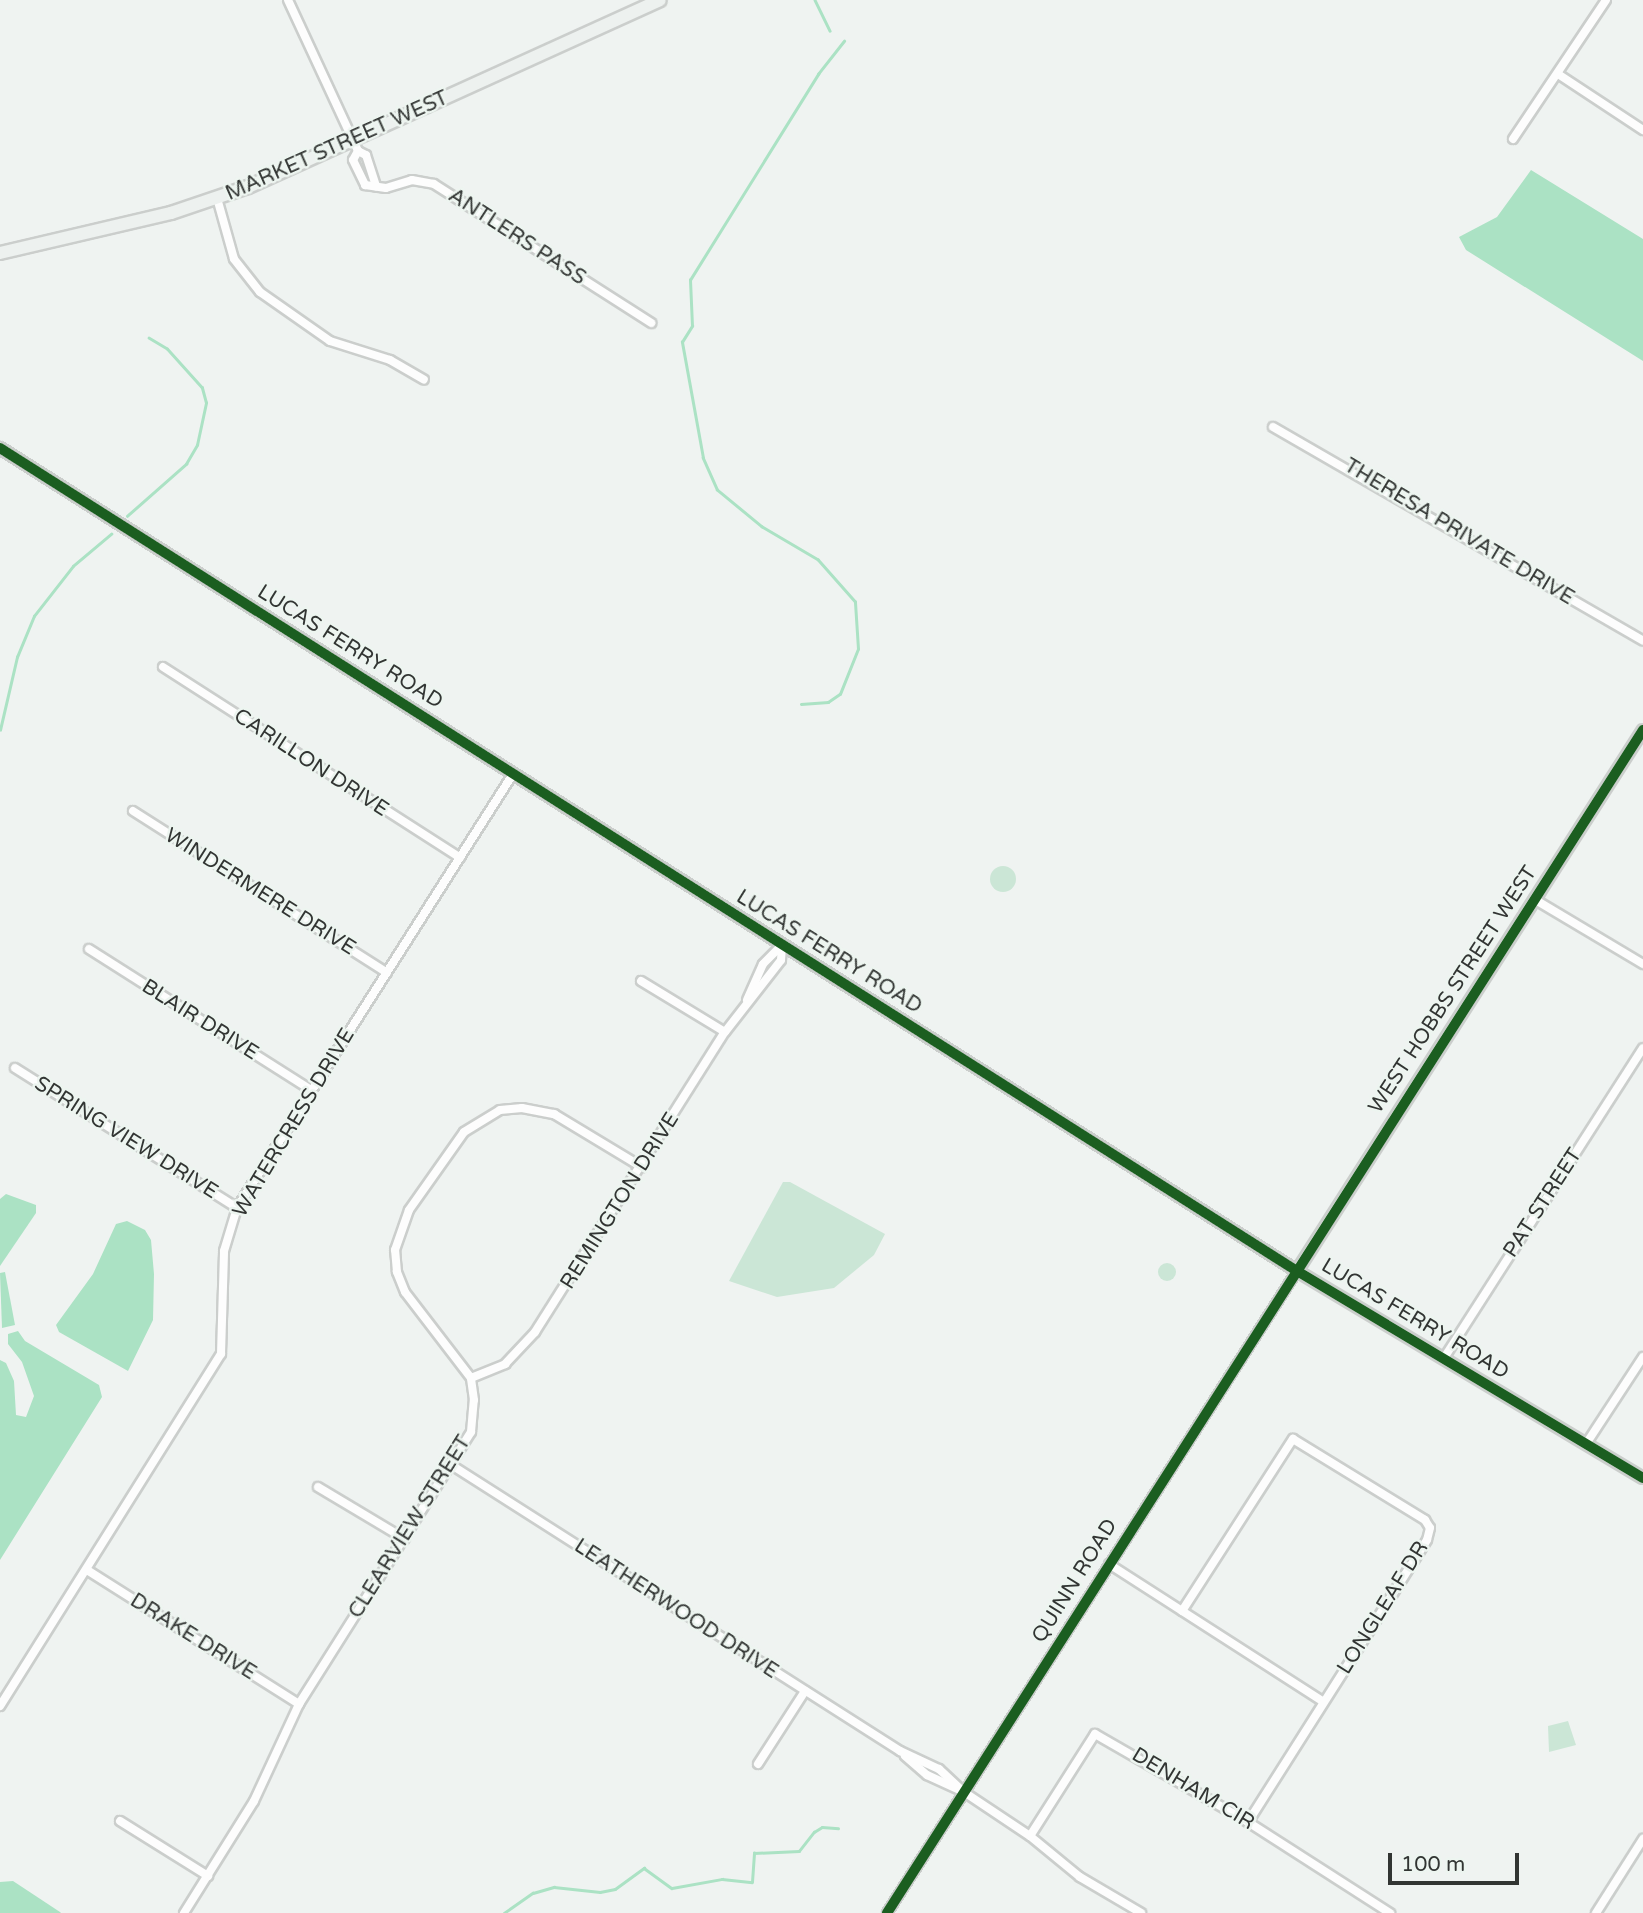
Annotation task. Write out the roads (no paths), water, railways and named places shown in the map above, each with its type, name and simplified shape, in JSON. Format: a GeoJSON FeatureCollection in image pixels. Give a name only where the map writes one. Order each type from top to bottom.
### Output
{"type":"FeatureCollection","features":[{"type":"Feature","properties":{"kind":"main road","name":"MARKET STREET WEST"},"geometry":{"type":"LineString","coordinates":[[0,253],[171,214],[355,146],[660,0]]}},
{"type":"Feature","properties":{"kind":"street"},"geometry":{"type":"LineString","coordinates":[[288,0],[355,146],[366,155],[376,186],[365,185],[354,160],[355,146]]}},
{"type":"Feature","properties":{"kind":"street"},"geometry":{"type":"LineString","coordinates":[[1513,139],[1606,0]]}},
{"type":"Feature","properties":{"kind":"street"},"geometry":{"type":"LineString","coordinates":[[1558,74],[1643,130]]}},
{"type":"Feature","properties":{"kind":"street","name":"ANTLERS PASS"},"geometry":{"type":"LineString","coordinates":[[376,186],[386,188],[412,180],[434,184],[651,323]]}},
{"type":"Feature","properties":{"kind":"street"},"geometry":{"type":"LineString","coordinates":[[217,198],[234,258],[260,292],[330,341],[390,360],[425,380]]}},
{"type":"Feature","properties":{"kind":"street","name":"THERESA PRIVATE DRIVE"},"geometry":{"type":"LineString","coordinates":[[1273,427],[1331,456],[1643,641]]}},
{"type":"Feature","properties":{"kind":"street","name":"LUCAS FERRY ROAD"},"geometry":{"type":"LineString","coordinates":[[0,448],[1297,1271],[1643,1478]]}},
{"type":"Feature","properties":{"kind":"street","name":"CARILLON DRIVE"},"geometry":{"type":"LineString","coordinates":[[163,667],[460,858]]}},
{"type":"Feature","properties":{"kind":"street","name":"WEST HOBBS STREET WEST"},"geometry":{"type":"LineString","coordinates":[[1297,1271],[1643,730]]}},
{"type":"Feature","properties":{"kind":"street","name":"WATERCRESS DRIVE"},"geometry":{"type":"LineString","coordinates":[[0,1706],[221,1353],[224,1251],[237,1208],[513,774]]}},
{"type":"Feature","properties":{"kind":"street","name":"WINDERMERE DRIVE"},"geometry":{"type":"LineString","coordinates":[[133,811],[387,973]]}},
{"type":"Feature","properties":{"kind":"street"},"geometry":{"type":"LineString","coordinates":[[1534,900],[1643,964]]}},
{"type":"Feature","properties":{"kind":"street","name":"REMINGTON DRIVE"},"geometry":{"type":"LineString","coordinates":[[471,1378],[495,1369],[522,1349],[642,1167],[747,1000],[763,964],[782,945]]}},
{"type":"Feature","properties":{"kind":"street","name":"BLAIR DRIVE"},"geometry":{"type":"LineString","coordinates":[[89,949],[312,1090]]}},
{"type":"Feature","properties":{"kind":"street"},"geometry":{"type":"LineString","coordinates":[[641,981],[726,1032]]}},
{"type":"Feature","properties":{"kind":"street","name":"PAT STREET"},"geometry":{"type":"LineString","coordinates":[[1444,1358],[1643,1048]]}},
{"type":"Feature","properties":{"kind":"street","name":"SPRING VIEW DRIVE"},"geometry":{"type":"LineString","coordinates":[[15,1068],[237,1208]]}},
{"type":"Feature","properties":{"kind":"street"},"geometry":{"type":"LineString","coordinates":[[471,1378],[405,1292],[395,1261],[400,1229],[450,1149],[480,1118],[522,1108],[554,1114],[642,1167]]}},
{"type":"Feature","properties":{"kind":"street","name":"QUINN ROAD"},"geometry":{"type":"LineString","coordinates":[[887,1913],[1297,1271]]}},
{"type":"Feature","properties":{"kind":"street"},"geometry":{"type":"LineString","coordinates":[[1586,1444],[1643,1357]]}},
{"type":"Feature","properties":{"kind":"street","name":"CLEARVIEW STREET"},"geometry":{"type":"LineString","coordinates":[[184,1913],[254,1801],[299,1704],[453,1466],[471,1432],[474,1400],[471,1378]]}},
{"type":"Feature","properties":{"kind":"street","name":"LONGLEAF DR"},"geometry":{"type":"LineString","coordinates":[[1182,1611],[1293,1439],[1414,1513],[1430,1528],[1427,1541],[1248,1822]]}},
{"type":"Feature","properties":{"kind":"street","name":"LEATHERWOOD DRIVE"},"geometry":{"type":"LineString","coordinates":[[453,1466],[900,1751],[939,1769],[964,1792]]}},
{"type":"Feature","properties":{"kind":"street"},"geometry":{"type":"LineString","coordinates":[[318,1487],[405,1539]]}},
{"type":"Feature","properties":{"kind":"street"},"geometry":{"type":"LineString","coordinates":[[1109,1564],[1324,1702]]}},
{"type":"Feature","properties":{"kind":"street","name":"DRAKE DRIVE"},"geometry":{"type":"LineString","coordinates":[[87,1570],[299,1704]]}},
{"type":"Feature","properties":{"kind":"street"},"geometry":{"type":"LineString","coordinates":[[758,1764],[806,1691]]}},
{"type":"Feature","properties":{"kind":"street","name":"DENHAM CIR"},"geometry":{"type":"LineString","coordinates":[[1030,1836],[1095,1734],[1248,1822],[1390,1913]]}},
{"type":"Feature","properties":{"kind":"street"},"geometry":{"type":"LineString","coordinates":[[964,1792],[1030,1836],[1080,1877],[1140,1913]]}},
{"type":"Feature","properties":{"kind":"street"},"geometry":{"type":"LineString","coordinates":[[120,1821],[208,1876]]}},
{"type":"Feature","properties":{"kind":"street"},"geometry":{"type":"LineString","coordinates":[[1596,1913],[1640,1849],[1643,1839]]}},
{"type":"Feature","properties":{"kind":"waterway"},"geometry":{"type":"LineString","coordinates":[[815,0],[830,31]]}},
{"type":"Feature","properties":{"kind":"waterway"},"geometry":{"type":"LineString","coordinates":[[801,704],[828,702],[840,694],[858,649],[855,602],[818,560],[762,527],[717,490],[703,458],[682,342],[692,326],[690,280],[818,74],[844,41]]}},
{"type":"Feature","properties":{"kind":"waterway"},"geometry":{"type":"LineString","coordinates":[[127,516],[186,464],[197,445],[206,403],[202,388],[167,349],[149,338]]}},
{"type":"Feature","properties":{"kind":"waterway"},"geometry":{"type":"LineString","coordinates":[[0,730],[17,657],[34,616],[73,566],[111,534]]}},
{"type":"Feature","properties":{"kind":"waterway"},"geometry":{"type":"LineString","coordinates":[[504,1913],[533,1893],[554,1887],[600,1892],[615,1889],[644,1868],[672,1888],[722,1879],[752,1882],[754,1853],[799,1851],[814,1832],[822,1827],[838,1828]]}}]}
